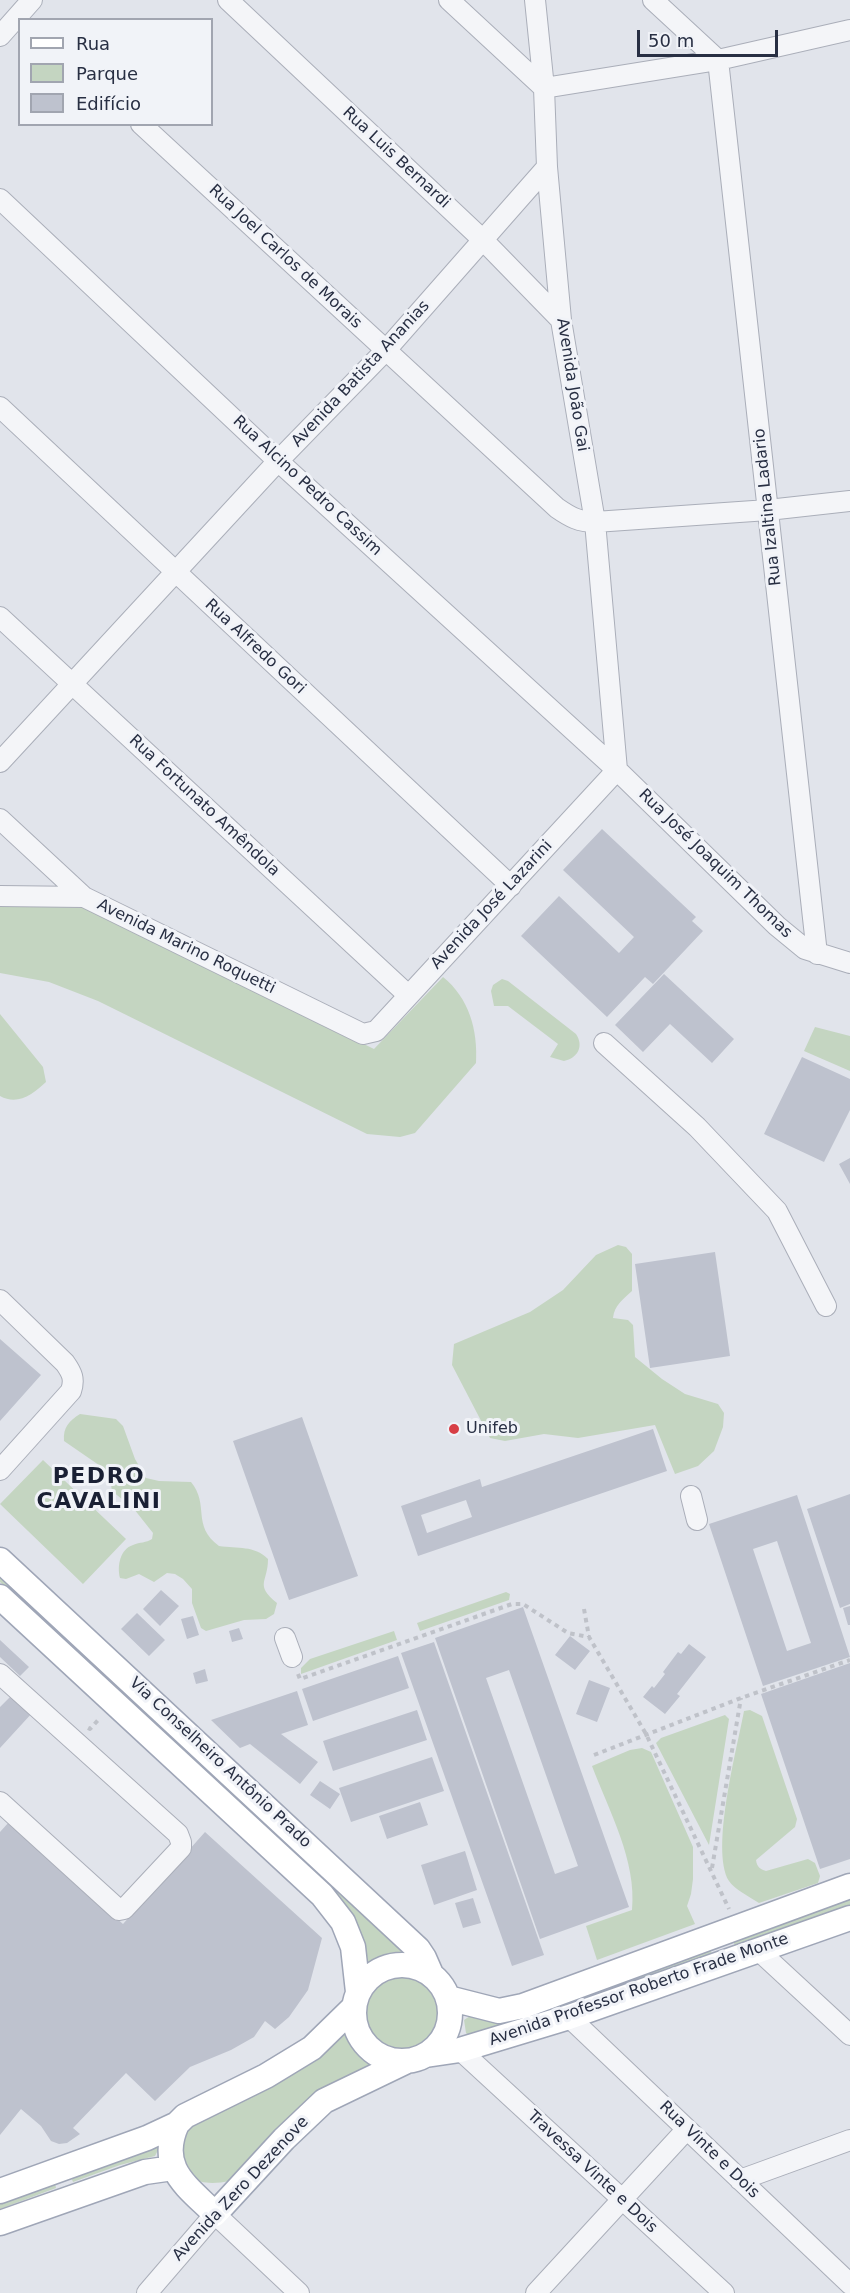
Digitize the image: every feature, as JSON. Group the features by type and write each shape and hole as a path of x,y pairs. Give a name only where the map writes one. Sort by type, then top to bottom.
{"main road":[{"name":"Via Conselheiro Antônio Prado","path":"0,1560 418,1949 431,1974"},
{"name":"Via Conselheiro Antônio Prado","path":"0,1597 322,1895 343,1922 353,1947 356,2000"},
{"name":"Avenida Professor Roberto Frade Monte","path":"448,1998 500,2011 523,2006 850,1886"},
{"name":"Avenida Professor Roberto Frade Monte","path":"416,2058 460,2050 569,2017 850,1918"},
{"path":"0,2190 147,2139 177,2124 185,2116 266,2076 312,2048 356,2000 368,1978 382,1969 398,1965 416,1966 431,1974 441,1984 448,1998 450,2015 447,2031 438,2045 416,2058 390,2060 374,2053 362,2041 354,2025 356,2000"},
{"name":"Avenida Zero Dezenove","path":"215,2214 284,2139 324,2101 416,2058"},
{"path":"177,2124 170,2144 173,2168 215,2214"},
{"path":"0,2223 145,2172 173,2168"},
{"path":"189,2187 208,2192 219,2191 232,2188 247,2179"}],"street":[{"name":"Rua Luis Bernardi","path":"228,0 483,240 561,320"},
{"path":"448,0 544,88 718,60 850,30"},
{"name":"Avenida João Gai","path":"535,0 544,88 547,167 561,320 595,522 617,770"},
{"path":"653,0 718,60"},
{"path":"0,36 21,8"},
{"name":"Rua Izaltina Ladario","path":"718,60 817,954"},
{"name":"Rua Joel Carlos de Morais","path":"143,126 570,518 582,522 595,522 768,510 850,501"},
{"name":"Avenida Batista Ananias","path":"0,762 278,461 386,350 547,167"},
{"name":"Rua Alcino Pedro Cassim","path":"0,199 278,461 617,770"},
{"name":"Rua Alfredo Gori","path":"0,406 511,886"},
{"name":"Rua Fortunato Amêndola","path":"0,617 408,995"},
{"name":"Avenida José Lazarini","path":"363,1034 376,1031 617,770"},
{"name":"Rua José Joaquim Thomas","path":"617,770 777,926 805,949 850,963"},
{"path":"0,819 84,897"},
{"name":"Avenida Marino Roquetti","path":"0,896 84,897 363,1034"},
{"path":"604,1043 697,1127 777,1211 826,1306"},
{"path":"0,1300 64,1363 72,1374 74,1384 71,1391 0,1470"},
{"path":"691,1496 696,1520"},
{"path":"285,1638 292,1658"},
{"path":"0,1674 178,1834 181,1848 124,1909 119,1910 0,1802"},
{"path":"758,1950 850,2035"},
{"name":"Rua Vinte e Dois","path":"569,2017 850,2284"},
{"name":"Travessa Vinte e Dois","path":"460,2050 724,2293"},
{"path":"536,2293 687,2129"},
{"path":"740,2180 850,2140"},
{"path":"215,2214 299,2293"},
{"name":"Avenida Zero Dezenove","path":"147,2293 215,2214"}],"path":[{"path":"292,1658 300,1679 512,1604 523,1604 568,1633 589,1637"},
{"path":"584,1609 589,1637 646,1734 712,1869 732,1916 714,1923 718,1934"},
{"path":"594,1755 741,1698 850,1660"},
{"path":"712,1869 741,1698"}],"green space":[{"path":"0,904 84,907 374,1049 443,977 459,995 470,1016 475,1039 476,1063 415,1133 400,1137 367,1134 98,1001 49,982 0,973"},
{"path":"502,979 508,981 576,1034 579,1047 573,1057 564,1061 550,1057 558,1044 508,1006 494,1006 491,991 493,985"},
{"path":"0,1014 43,1067 46,1082 36,1091 19,1099 13,1100 0,1096"},
{"path":"815,1027 850,1036 850,1071 804,1051"},
{"path":"618,1245 626,1247 632,1254 632,1291 617,1306 613,1318 628,1320 633,1325 635,1357 685,1394 718,1404 724,1413 723,1427 714,1451 698,1466 675,1474 655,1425 578,1438 544,1434 505,1441 490,1438 452,1365 454,1344 530,1312 563,1290 596,1255"},
{"path":"80,1414 116,1419 123,1426 135,1459 146,1478 159,1481 191,1482 197,1490 205,1530 219,1546 257,1551 268,1559 264,1587 277,1603 274,1614 266,1619 244,1620 206,1631 201,1628 192,1603 192,1589 175,1574 167,1573 154,1582 139,1574 126,1579 120,1578 119,1563 122,1554 133,1545 152,1539 153,1533 134,1509 112,1491 109,1472 64,1441 67,1425"},
{"path":"43,1460 126,1539 83,1584 0,1504"},
{"path":"0,1571 149,1711 144,1717 0,1582"},
{"path":"506,1592 510,1594 509,1600 420,1631 417,1623"},
{"path":"394,1631 397,1640 301,1674 301,1668 310,1659"},
{"path":"750,1710 762,1716 797,1819 795,1827 756,1860 757,1864 766,1871 808,1859 815,1863 820,1876 818,1883 759,1903 738,1890 729,1881 724,1866 722,1847 727,1799 736,1749 744,1711"},
{"path":"725,1715 729,1719 709,1845 656,1743 661,1738"},
{"path":"159,1721 409,1952 384,1955 362,1968 353,1923 341,1898 154,1727"},
{"path":"642,1748 651,1752 693,1847 693,1879 687,1906 695,1924 597,1960 586,1926 632,1910 632,1892 630,1873 620,1836 592,1766 630,1750"},
{"path":"850,1897 850,1905 735,1946 732,1938"},
{"path":"709,1947 712,1954 477,2037 466,2033 464,2020 473,2014"},
{"path":"404,1974 419,1977 432,1985 440,1998 443,2013 440,2028 432,2041 419,2049 404,2052 389,2049 376,2041 368,2028 365,2013 368,1998 376,1985 389,1977"},
{"path":"348,2031 360,2052 368,2060 380,2066 230,2181 204,2182 191,2176 187,2171 182,2153 181,2141 184,2129"},
{"path":"158,2142 155,2156 120,2165 73,2182 71,2177"},
{"path":"55,2183 56,2188 0,2209 0,2203"}],"building":[{"path":"602,829 696,917 692,921 703,931 653,984 645,977 607,1017 521,936 559,896 619,953 634,937 563,870"},
{"path":"664,974 734,1039 712,1063 670,1024 643,1052 615,1025"},
{"path":"802,1057 850,1079 850,1110 824,1162 764,1134"},
{"path":"850,1158 850,1184 839,1164"},
{"path":"715,1252 730,1356 650,1368 635,1264"},
{"path":"0,1339 41,1375 0,1421"},
{"path":"302,1417 358,1576 289,1600 233,1441"},
{"path":"653,1429 667,1471 418,1556 401,1506 480,1479 482,1487","holes":["466,1500 472,1517 427,1533 421,1515"]},
{"path":"850,1494 850,1604 840,1608 807,1509"},
{"path":"797,1495 850,1657 763,1686 709,1524","holes":["777,1541 811,1643 787,1651 753,1549"]},
{"path":"161,1590 179,1606 160,1626 143,1609"},
{"path":"850,1606 850,1625 848,1625 843,1608"},
{"path":"523,1607 629,1907 540,1939 435,1638","holes":["509,1670 578,1866 555,1874 486,1678"]},
{"path":"137,1613 165,1640 149,1656 121,1629"},
{"path":"193,1616 199,1635 187,1639 181,1619"},
{"path":"239,1628 243,1639 232,1642 229,1631"},
{"path":"570,1636 590,1651 575,1670 555,1655"},
{"path":"0,1640 29,1667 20,1676 0,1657"},
{"path":"434,1642 544,1955 512,1966 401,1653"},
{"path":"689,1644 706,1657 677,1694 680,1696 665,1714 643,1697 665,1674 663,1672 678,1652 681,1654"},
{"path":"398,1656 409,1688 313,1721 302,1689"},
{"path":"850,1663 850,1859 820,1869 761,1694"},
{"path":"205,1669 208,1681 196,1684 193,1673"},
{"path":"589,1680 610,1688 597,1722 576,1714"},
{"path":"297,1691 308,1725 281,1734 318,1762 300,1784 250,1744 240,1748 211,1720"},
{"path":"13,1694 33,1712 0,1748 0,1707"},
{"path":"417,1710 427,1740 333,1771 323,1741"},
{"path":"432,1757 444,1791 351,1822 339,1788"},
{"path":"320,1781 340,1794 330,1809 310,1795"},
{"path":"420,1802 428,1825 387,1839 379,1816"},
{"path":"9,1822 123,1924 205,1832 322,1938 308,1990 289,2017 275,2029 265,2021 254,2037 231,2050 190,2067 155,2101 126,2073 73,2128 80,2134 67,2143 59,2144 51,2141 41,2126 21,2109 0,2135 0,1832"},
{"path":"465,1851 477,1890 434,1905 421,1865"},
{"path":"473,1898 481,1923 463,1928 455,1903"}],"place":[{"name":"Unifeb","path":"454,1429"}],"district":[{"name":"PEDRO CAVALINI","path":"99,1490"}]}
